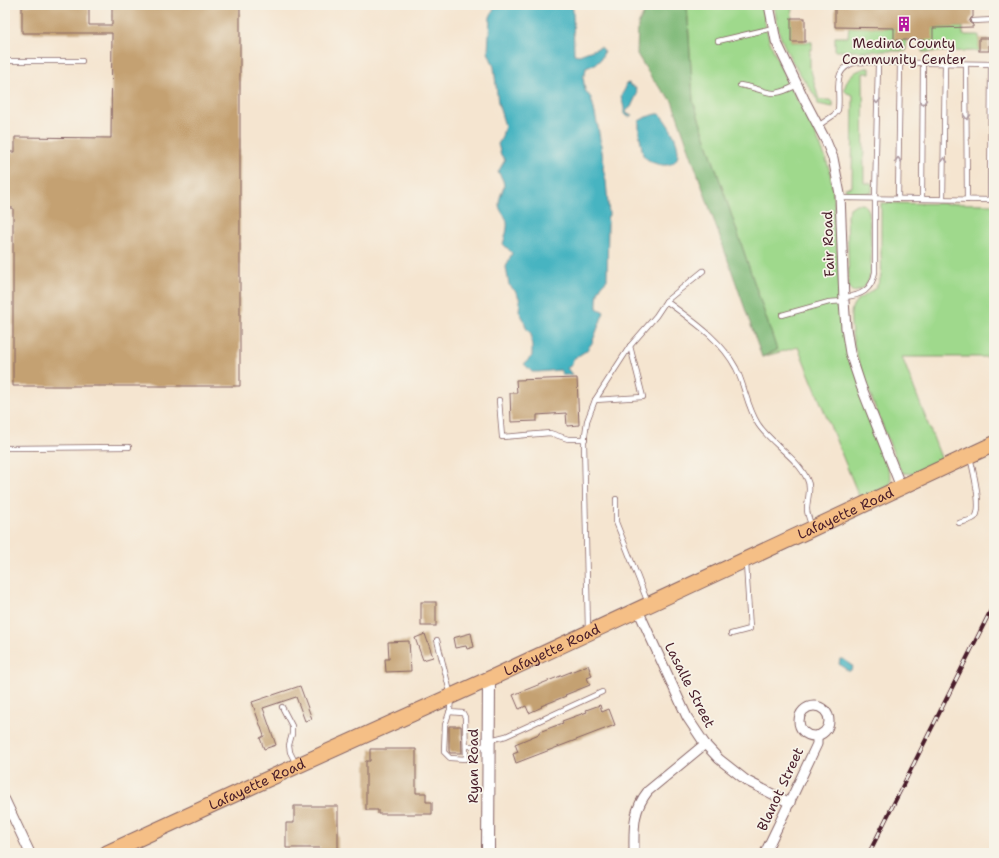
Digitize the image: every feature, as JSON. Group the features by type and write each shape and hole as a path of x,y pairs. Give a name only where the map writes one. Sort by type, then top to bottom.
{"main road":[{"name":"Lafayette Road","path":"107,853 296,765 489,679 994,444"}],"street":[{"name":"Fair Road","path":"769,5 776,41 833,158 840,198 844,299 846,328 850,353 861,386 901,487"},
{"name":"Lasalle Street","path":"643,607 687,717 705,744 719,759 742,778 762,790 790,803"},
{"name":"Ryan Road","path":"488,853 489,679"},
{"name":"Blanot Street","path":"765,853 817,744 817,736"},
{"path":"634,853 635,818 637,807 642,798 648,791 705,744"},
{"path":"6,803 30,853"}],"lane":[{"path":"973,6 994,5"},
{"path":"973,21 994,20"},
{"path":"718,41 773,28"},
{"path":"5,61 82,61"},
{"path":"818,126 834,116 838,110 838,83 843,68 848,64 857,62 993,64 992,200 840,198"},
{"path":"782,315 857,295 870,287 873,282 876,267 875,198 878,62"},
{"path":"898,199 900,63"},
{"path":"922,199 923,63"},
{"path":"943,199 945,64"},
{"path":"966,64 967,200"},
{"path":"740,85 771,94 784,92 797,85"},
{"path":"588,633 585,439 587,421 595,400 630,346 656,316 666,301 703,271"},
{"path":"666,301 724,348 736,368 751,412 759,426 795,462 808,479 809,491 807,511 813,528"},
{"path":"595,400 643,397 630,346"},
{"path":"499,400 502,437 550,434 568,439 585,439"},
{"path":"5,448 128,447"},
{"path":"959,523 973,520 978,510 978,501 970,455"},
{"path":"616,499 616,522 643,607"},
{"path":"731,634 750,629 745,560"},
{"path":"437,640 452,696 445,725 444,752 450,758 466,759 465,717 463,713 449,712"},
{"path":"466,746 488,743 506,736 602,692"},
{"path":"282,707 292,726 292,734 289,745 290,752 296,765"}],"green space":[{"path":"648,5 687,5 693,101 777,350 762,357 672,101 653,80 637,54 638,25"},
{"path":"687,5 763,6 765,9 765,24 769,39 779,64 808,117 826,159 830,172 834,199 840,291 865,408 891,477 890,485 860,499 798,347 762,357 777,350 693,101"},
{"path":"774,5 792,5 791,42 812,42 812,50 810,50 810,67 819,100 831,100 833,102 833,107 818,104 817,99 799,73 780,36"},
{"path":"849,27 894,28 906,40 906,51 835,51 835,37 848,37"},
{"path":"963,27 963,35 979,35 979,51 922,52 922,40 933,28"},
{"path":"865,68 870,68 870,73 863,73 864,183 872,183 872,193 846,194 845,188 852,187 853,95 844,90 847,81 851,76"},
{"path":"881,203 994,204 994,357 902,357 942,460 914,474 903,473 899,467 865,382 852,336 852,308 858,299 876,287 881,275"},
{"path":"856,204 864,205 869,211 871,267 868,282 862,289 853,292 849,288 847,215 850,208"}],"water":[{"path":"496,5 572,5 574,54 579,55 601,47 604,50 602,57 598,62 586,68 583,77 585,90 591,98 598,127 606,181 609,215 607,218 607,280 599,289 597,304 597,308 604,312 592,343 586,351 573,359 572,365 567,368 572,375 562,375 560,370 532,372 524,364 532,356 531,334 526,328 519,311 520,300 516,292 509,285 506,267 512,253 503,244 507,230 507,222 499,204 504,185 498,172 505,160 501,155 498,144 502,138 505,126 498,103 494,67 488,52 490,17"},
{"path":"629,83 636,88 637,94 631,107 626,111 627,114 632,115 629,117 624,114 621,96 626,87 625,84"},
{"path":"660,114 666,122 677,143 678,154 676,160 668,165 651,162 643,155 639,132 639,121"},
{"path":"840,659 843,659 852,665 853,668 848,671 839,664"}],"building":[{"path":"22,5 89,5 89,25 112,25 112,5 240,5 240,386 13,386 13,208 5,208 5,152 15,152 15,137 111,138 112,33 22,33"},
{"name":"Medina County Community Center","path":"835,5 969,5 973,10 973,17 969,22 973,25 973,27 933,28 933,40 894,40 894,28 835,27"},
{"path":"791,18 805,18 805,42 791,42"},
{"path":"979,38 989,38 989,51 979,51"},
{"path":"577,378 579,425 567,426 566,413 537,415 537,421 511,422 510,393 517,393 516,380"},
{"path":"421,602 436,602 436,626 421,626"},
{"path":"471,633 474,647 467,649 466,646 455,648 453,638"},
{"path":"425,634 433,657 423,660 415,638"},
{"path":"409,641 411,671 386,672 385,659 389,659 388,642"},
{"path":"588,665 592,676 587,678 590,685 541,706 542,707 529,713 526,706 519,709 513,695"},
{"path":"300,686 312,719 305,721 296,697 263,708 276,745 264,749 260,738 264,736 252,702"},
{"path":"600,705 602,712 609,709 615,725 516,763 513,754 518,752 515,744 539,734 539,732 563,723 562,721 587,712 586,710"},
{"path":"449,726 461,726 462,753 450,753 449,751"},
{"path":"370,749 416,749 416,793 426,793 426,802 432,802 432,814 378,814 378,810 366,810 366,761 370,761"},
{"path":"294,806 338,806 338,853 320,853 320,848 286,848 286,823 294,823"}],"railway":[{"path":"869,853 994,604"}],"place":[{"name":"Medina County Community Center","path":"904,24"}]}
